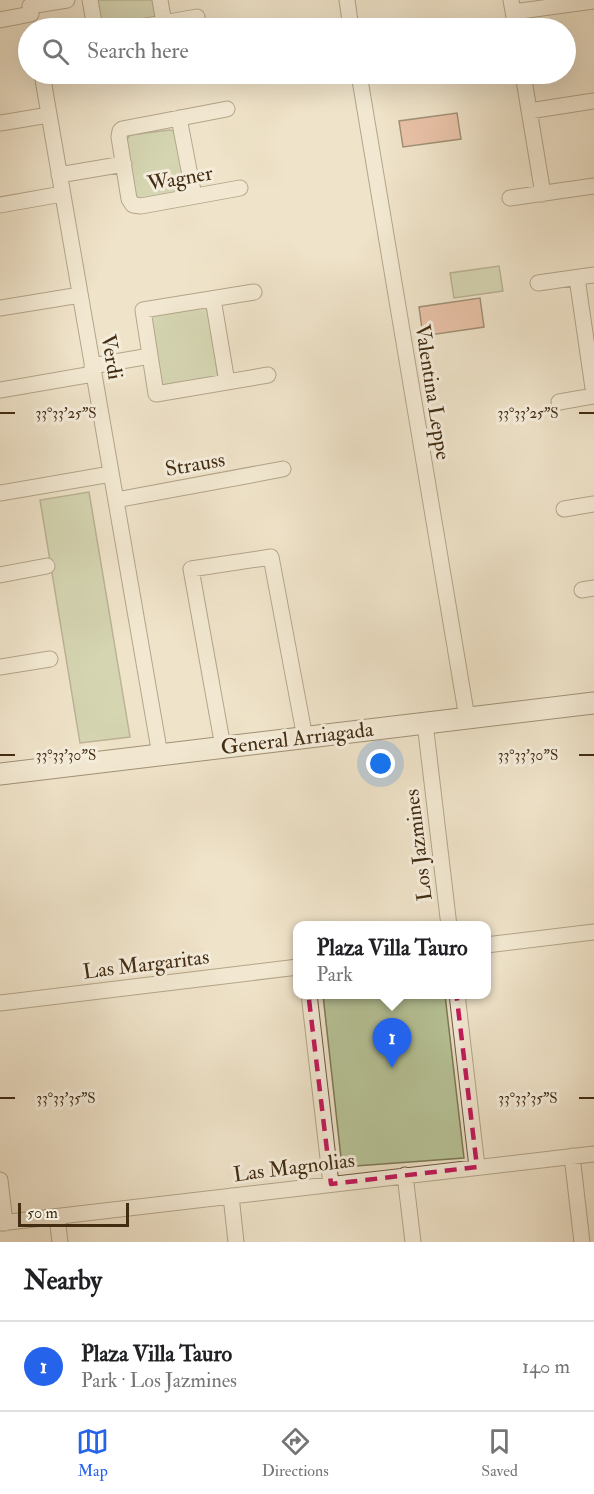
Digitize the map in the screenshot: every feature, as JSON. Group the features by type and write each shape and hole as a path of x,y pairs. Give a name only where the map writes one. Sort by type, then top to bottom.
{"street":[{"path":"0,20 67,0"},
{"path":"90,0 93,18"},
{"path":"160,0 163,18"},
{"path":"347,0 350,18"},
{"path":"512,6 594,1"},
{"path":"192,18 197,17"},
{"name":"Verdi","path":"44,84 160,754"},
{"name":"Valentina Leppe","path":"361,84 466,718"},
{"path":"525,84 543,194"},
{"path":"529,111 594,100"},
{"name":"Wagner","path":"227,109 122,129 119,137 129,199 133,205 141,206 240,188"},
{"path":"0,123 49,115"},
{"path":"179,118 194,196"},
{"name":"Wagner","path":"59,175 124,164"},
{"path":"510,198 594,186"},
{"path":"0,205 62,194"},
{"path":"538,283 594,275"},
{"path":"559,402 594,395 577,278"},
{"path":"254,292 142,310 156,393 268,375"},
{"path":"0,308 80,295"},
{"path":"213,299 227,382"},
{"path":"0,390 150,356"},
{"name":"Strauss","path":"116,500 283,470"},
{"path":"0,493 111,474"},
{"path":"564,509 594,504"},
{"path":"223,747 191,569 271,557 305,738"},
{"path":"0,575 47,566"},
{"path":"0,667 50,659"},
{"name":"General Arriagada","path":"0,774 594,703"},
{"name":"Los Jazmines","path":"425,723 448,921"},
{"path":"491,944 594,932"},
{"name":"Las Margaritas","path":"0,1003 293,967"},
{"path":"310,999 331,1184"},
{"path":"458,999 477,1167"},
{"name":"Las Magnolias","path":"3,1223 594,1154"},
{"path":"572,1156 582,1242"},
{"path":"405,1175 413,1242"},
{"path":"0,1180 3,1223"},
{"path":"231,1196 236,1242"},
{"path":"57,1217 60,1242"}],"highlighted area":[{"path":"451,949 477,1167 331,1184 305,966"}],"green space":[{"path":"96,0 155,0 158,18 99,18"},
{"path":"174,131 185,191 140,201 134,197 125,142 130,135"},
{"path":"499,266 503,291 454,298 450,273"},
{"path":"208,306 218,378 161,386 151,315"},
{"path":"89,492 130,737 80,743 40,500"},
{"path":"323,999 445,999 464,1158 342,1167"}],"building":[{"path":"457,113 461,139 403,147 399,121"},
{"path":"480,298 484,327 423,336 419,307"}],"place":[{"name":"Plaza Villa Tauro","path":"392,1068"}]}
